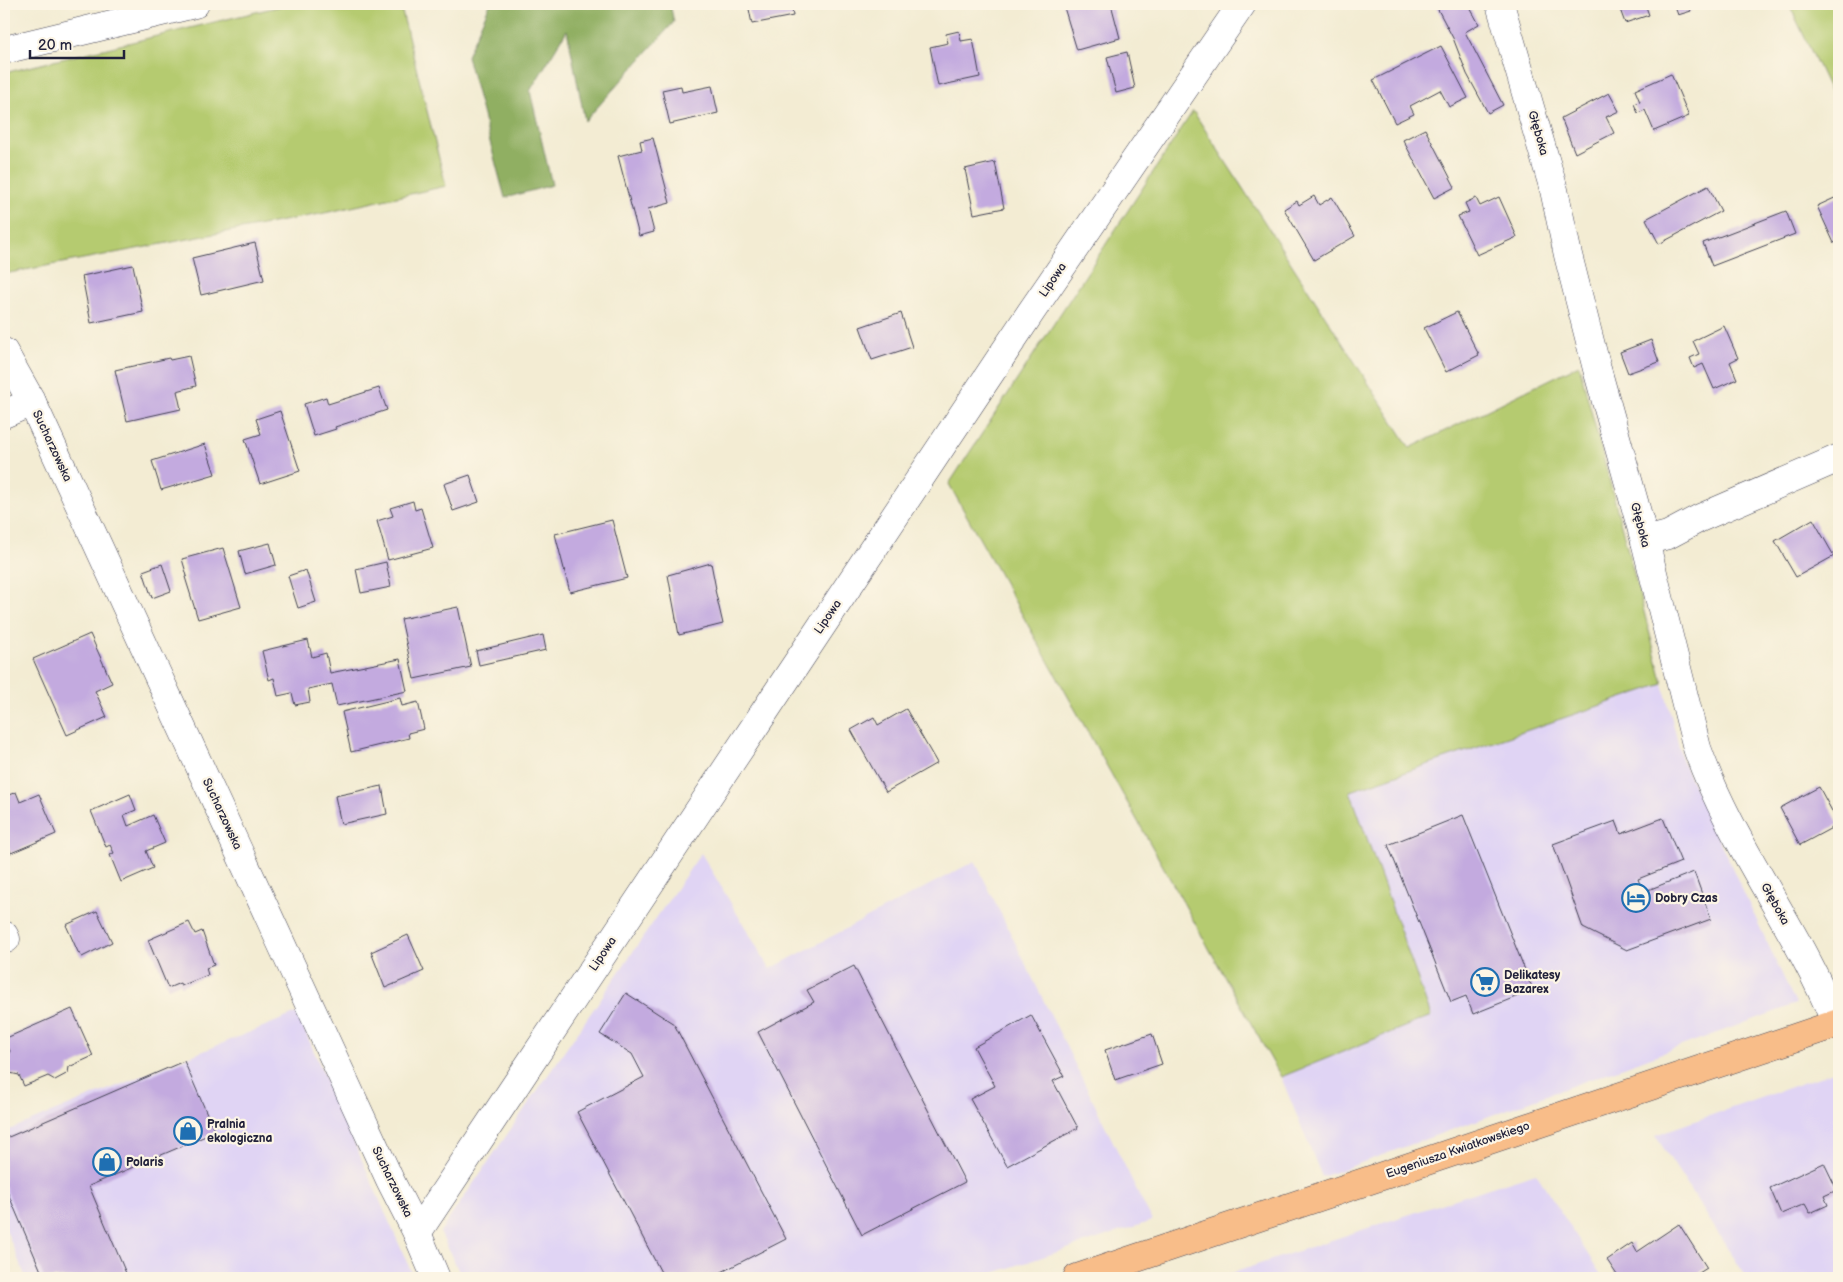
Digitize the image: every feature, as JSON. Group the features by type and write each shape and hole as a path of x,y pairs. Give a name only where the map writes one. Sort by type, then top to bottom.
{"main road":[{"name":"Eugeniusza Kwiatkowskiego","path":"1081,1278 1838,1023"}],"street":[{"path":"4,50 195,4"},
{"name":"Lipowa","path":"417,1233 1031,312 1242,4"},
{"name":"Głęboka","path":"1500,4 1542,147 1597,369 1645,541 1688,718 1704,770 1721,805 1802,951 1838,1023"},
{"name":"Sucharzowska","path":"4,352 32,402 385,1171 417,1233 436,1278"},
{"path":"4,414 32,402"},
{"path":"1645,541 1668,535 1700,518 1839,458"}],"shaded area":[{"path":"1663,684 1683,763 1796,1004 1322,1177 1281,1077 1431,1016 1350,791"},
{"path":"701,853 770,969 975,861 1152,1221 978,1278 462,1278 440,1232"},
{"path":"297,1013 414,1278 26,1278 4,1225 4,1132"},
{"path":"1839,1070 1839,1278 1747,1278 1655,1135"},
{"path":"1536,1173 1603,1278 1217,1278 1498,1185"}],"green space":[{"path":"282,4 400,4 446,186 320,214 4,274 4,73 281,6"},
{"path":"490,4 670,4 674,22 585,121 567,30 530,91 552,185 505,198 467,56"},
{"path":"1789,4 1839,4 1839,110"},
{"path":"1193,111 1410,448 1579,365 1663,684 1350,791 1431,1016 1281,1077 949,484"}],"building":[{"path":"748,4 791,4 793,16 752,24"},
{"path":"1063,4 1111,4 1120,38 1077,50"},
{"path":"1435,4 1468,4 1479,24 1465,32 1503,105 1488,113 1467,74 1453,38"},
{"path":"1618,4 1645,4 1649,15 1625,23"},
{"path":"1674,4 1688,4 1691,11 1678,15"},
{"path":"959,31 961,41 973,39 980,77 938,86 930,47 948,43 946,34"},
{"path":"1441,46 1468,98 1449,107 1440,90 1410,106 1414,114 1395,123 1373,80"},
{"path":"1127,52 1135,88 1116,93 1107,57"},
{"path":"1671,74 1689,116 1654,131 1645,110 1638,113 1634,104 1640,102 1635,90"},
{"path":"681,86 682,92 712,86 718,113 670,124 662,90"},
{"path":"1609,93 1619,111 1606,117 1614,133 1575,153 1561,118"},
{"path":"1425,129 1455,187 1434,198 1403,140"},
{"path":"653,138 670,203 648,209 654,232 639,236 618,156 642,150 640,141"},
{"path":"995,162 1004,208 974,214 965,169"},
{"path":"1708,186 1721,211 1659,244 1646,219"},
{"path":"1314,196 1319,205 1332,197 1355,236 1314,260 1284,209 1297,201 1299,205"},
{"path":"1839,196 1839,241 1834,243 1817,206"},
{"path":"1499,197 1517,237 1477,255 1458,216 1469,212 1465,203 1476,198 1480,206"},
{"path":"1786,211 1795,234 1712,266 1703,243"},
{"path":"255,243 264,280 201,295 192,258"},
{"path":"133,265 143,312 91,323 82,276"},
{"path":"1457,312 1479,355 1446,372 1424,328"},
{"path":"901,313 912,347 872,360 860,327"},
{"path":"1724,326 1738,358 1730,362 1737,379 1714,389 1703,364 1694,368 1690,358 1699,354 1693,341"},
{"path":"1651,340 1659,362 1628,373 1620,352"},
{"path":"189,356 196,386 177,391 181,409 127,421 115,370 169,358 170,360"},
{"path":"379,388 387,410 314,436 304,404 326,397 328,404"},
{"path":"280,411 300,471 260,484 245,439 261,434 256,419"},
{"path":"205,444 215,474 161,490 152,461"},
{"path":"470,475 479,502 453,511 444,484"},
{"path":"413,501 415,510 421,508 433,548 388,560 377,521 393,516 390,508"},
{"path":"1813,519 1834,556 1796,577 1775,541"},
{"path":"612,520 627,578 570,592 555,534"},
{"path":"270,543 276,565 245,574 239,551"},
{"path":"223,548 241,607 198,619 185,577 187,576 182,559"},
{"path":"386,562 391,587 361,593 356,569"},
{"path":"711,563 723,624 679,635 668,575"},
{"path":"162,564 171,591 152,598 143,571"},
{"path":"306,570 316,602 298,608 288,576"},
{"path":"458,607 471,667 414,679 401,619"},
{"path":"90,634 112,683 95,691 107,717 67,735 33,659"},
{"path":"543,635 546,650 479,665 476,651"},
{"path":"308,640 312,657 326,653 330,673 400,659 407,691 337,706 332,684 308,689 310,702 295,705 292,693 278,696 274,678 269,680 262,651"},
{"path":"400,698 402,706 418,702 424,729 408,733 409,738 351,752 342,712"},
{"path":"906,709 937,763 886,792 851,730 874,717 878,725"},
{"path":"382,786 387,814 341,824 335,796"},
{"path":"1819,787 1839,824 1800,845 1780,808"},
{"path":"16,792 20,802 39,794 56,834 11,853 4,835 4,797"},
{"path":"130,794 136,810 124,815 128,826 153,815 165,843 146,851 153,868 121,882 110,855 114,853 110,845 106,847 91,811"},
{"path":"1463,815 1533,990 1473,1014 1466,996 1451,1002 1388,845"},
{"path":"1663,818 1681,862 1638,879 1643,892 1694,872 1711,919 1627,950 1583,928 1553,844 1616,821 1621,834"},
{"path":"97,911 112,942 82,957 66,925"},
{"path":"189,922 195,934 202,931 214,965 206,968 208,975 181,986 180,983 168,988 148,940"},
{"path":"408,935 424,971 385,988 371,952"},
{"path":"854,966 965,1182 862,1235 758,1032 814,1002 807,990"},
{"path":"626,993 674,1024 786,1239 710,1278 664,1278 577,1112 644,1077 632,1054 600,1034"},
{"path":"72,1009 93,1056 69,1067 68,1073 55,1080 48,1076 24,1086 19,1075 10,1073 5,1060 10,1051 4,1039"},
{"path":"1031,1015 1064,1076 1053,1081 1078,1128 1007,1166 970,1099 995,1086 974,1047"},
{"path":"1152,1034 1162,1064 1115,1080 1105,1050"},
{"path":"184,1061 215,1132 89,1186 128,1278 44,1278 4,1184 4,1139"},
{"path":"1824,1163 1837,1190 1824,1196 1828,1205 1810,1213 1805,1204 1781,1214 1770,1188"},
{"path":"1679,1224 1707,1268 1691,1278 1619,1278 1607,1260 1632,1243 1637,1252"}],"place":[{"name":"Dobry Czas","path":"1636,898"},
{"name":"Delikatesy Bazarex","path":"1485,982"},
{"name":"Pralnia ekologiczna","path":"188,1131"},
{"name":"Polaris","path":"107,1162"}]}
